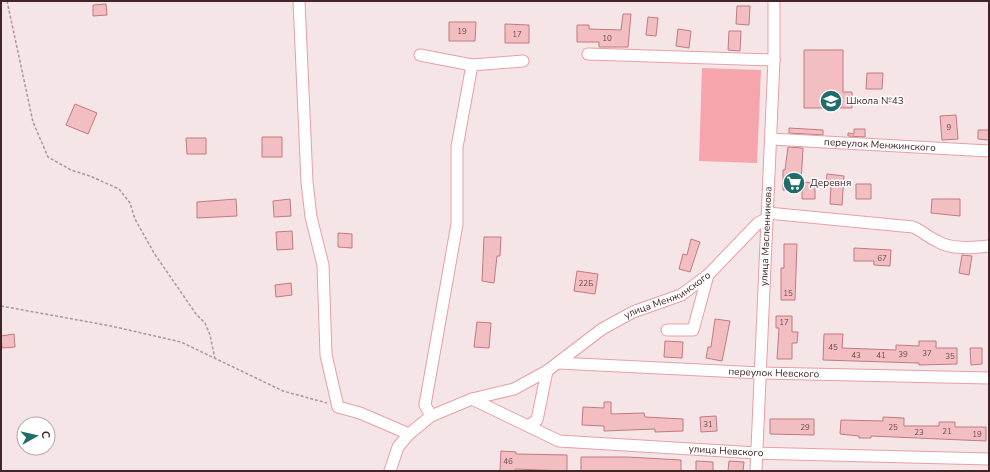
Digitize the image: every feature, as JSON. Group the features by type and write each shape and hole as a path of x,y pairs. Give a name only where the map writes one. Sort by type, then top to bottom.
{"street":[{"path":"299,1 307,182 311,217 323,265 326,355 338,407 360,412 409,434"},
{"name":"улица Масленникова","path":"756,471 771,139 774,60 774,1"},
{"path":"588,54 774,60"},
{"path":"420,55 472,65 523,61"},
{"path":"431,416 425,405 457,224 457,147 472,65"},
{"name":"переулок Менжинского","path":"771,139 989,151"},
{"path":"768,215 913,227 923,231 937,242 951,246 975,248 989,246"},
{"name":"улица Менжинского","path":"390,471 398,447 409,434 431,416 472,399 514,389 547,371 602,329 633,312 681,295 708,275 758,223 768,215"},
{"path":"667,330 693,330 708,275"},
{"name":"переулок Невского","path":"558,363 761,373 989,378"},
{"path":"528,426 537,420 547,371"},
{"name":"улица Невского","path":"472,399 559,441 757,453 989,459"}],"path":[{"path":"7,1 33,122 48,157 71,170 90,176 119,189 130,203 136,219 154,253 196,314 205,323 210,335 215,359"},
{"path":"1,306 111,326 181,342 283,391 338,407"}],"shaded area":[{"path":"702,68 761,70 757,163 699,161"}],"building":[{"path":"106,4 107,15 93,16 93,5"},
{"path":"737,6 750,6 749,25 736,24"},
{"path":"623,14 631,14 628,47 599,47 599,42 577,42 577,25 589,25 589,29 621,30"},
{"path":"648,17 658,18 656,36 646,35"},
{"path":"449,22 476,22 475,41 449,41"},
{"path":"505,24 529,25 529,43 505,43"},
{"path":"678,29 691,31 689,48 676,46"},
{"path":"729,31 741,31 740,51 728,50"},
{"path":"804,50 843,50 843,92 852,92 852,108 804,108"},
{"path":"867,73 883,73 882,89 866,89"},
{"path":"75,104 97,113 88,134 66,125"},
{"path":"956,115 958,139 942,140 940,116"},
{"path":"789,128 823,130 823,135 789,133"},
{"path":"854,129 865,129 865,137 848,136 848,133 854,134"},
{"path":"978,130 989,130 989,140 978,139"},
{"path":"262,137 282,137 282,157 262,157"},
{"path":"186,138 206,138 206,154 187,154"},
{"path":"788,147 803,148 801,182 815,183 815,199 802,199 802,190 783,190 783,170 785,170"},
{"path":"827,174 844,176 842,205 830,204 831,186 826,185"},
{"path":"856,184 871,184 871,199 856,199"},
{"path":"236,199 237,216 197,218 197,202"},
{"path":"290,199 291,216 274,217 273,201"},
{"path":"932,199 960,199 960,216 931,213"},
{"path":"292,231 293,249 277,250 276,232"},
{"path":"338,233 352,234 352,248 338,247"},
{"path":"484,237 501,237 500,256 497,256 494,283 482,281"},
{"path":"691,239 700,242 690,272 679,269 683,254 687,255"},
{"path":"784,244 797,244 795,300 781,300 781,268 784,268"},
{"path":"854,248 891,250 890,266 874,265 874,261 854,261"},
{"path":"962,255 972,256 969,275 959,273"},
{"path":"577,271 598,274 595,294 574,291"},
{"path":"291,283 292,295 276,297 275,285"},
{"path":"776,316 792,316 792,332 798,332 797,343 792,343 792,359 777,359 779,328 776,328"},
{"path":"715,319 730,321 722,361 706,358 708,347 711,347"},
{"path":"477,322 491,323 489,348 474,347"},
{"path":"14,334 15,347 2,348 1,336"},
{"path":"824,334 843,334 842,348 896,350 896,345 919,346 919,341 936,341 936,348 957,348 957,364 919,365 919,363 823,360"},
{"path":"665,341 683,342 682,358 664,357"},
{"path":"970,348 982,348 982,364 971,365"},
{"path":"604,402 611,402 611,414 644,413 645,417 683,419 683,431 655,432 655,429 604,431 604,426 582,425 583,407 604,408"},
{"path":"716,416 717,431 701,432 700,417"},
{"path":"883,417 904,418 904,426 939,426 939,422 955,422 955,427 986,427 986,441 871,436 871,438 859,438 859,436 840,434 841,420 883,421"},
{"path":"770,419 814,419 814,435 770,434"},
{"path":"501,451 516,452 516,454 567,455 567,471 515,469 515,471 500,471"},
{"path":"581,457 627,457 681,460 681,471 581,471"},
{"path":"696,461 713,462 713,471 696,471"},
{"path":"729,461 744,462 743,471 728,471"}],"place":[{"name":"Школа №43","path":"831,101"},
{"name":"Деревня","path":"794,183"}]}
